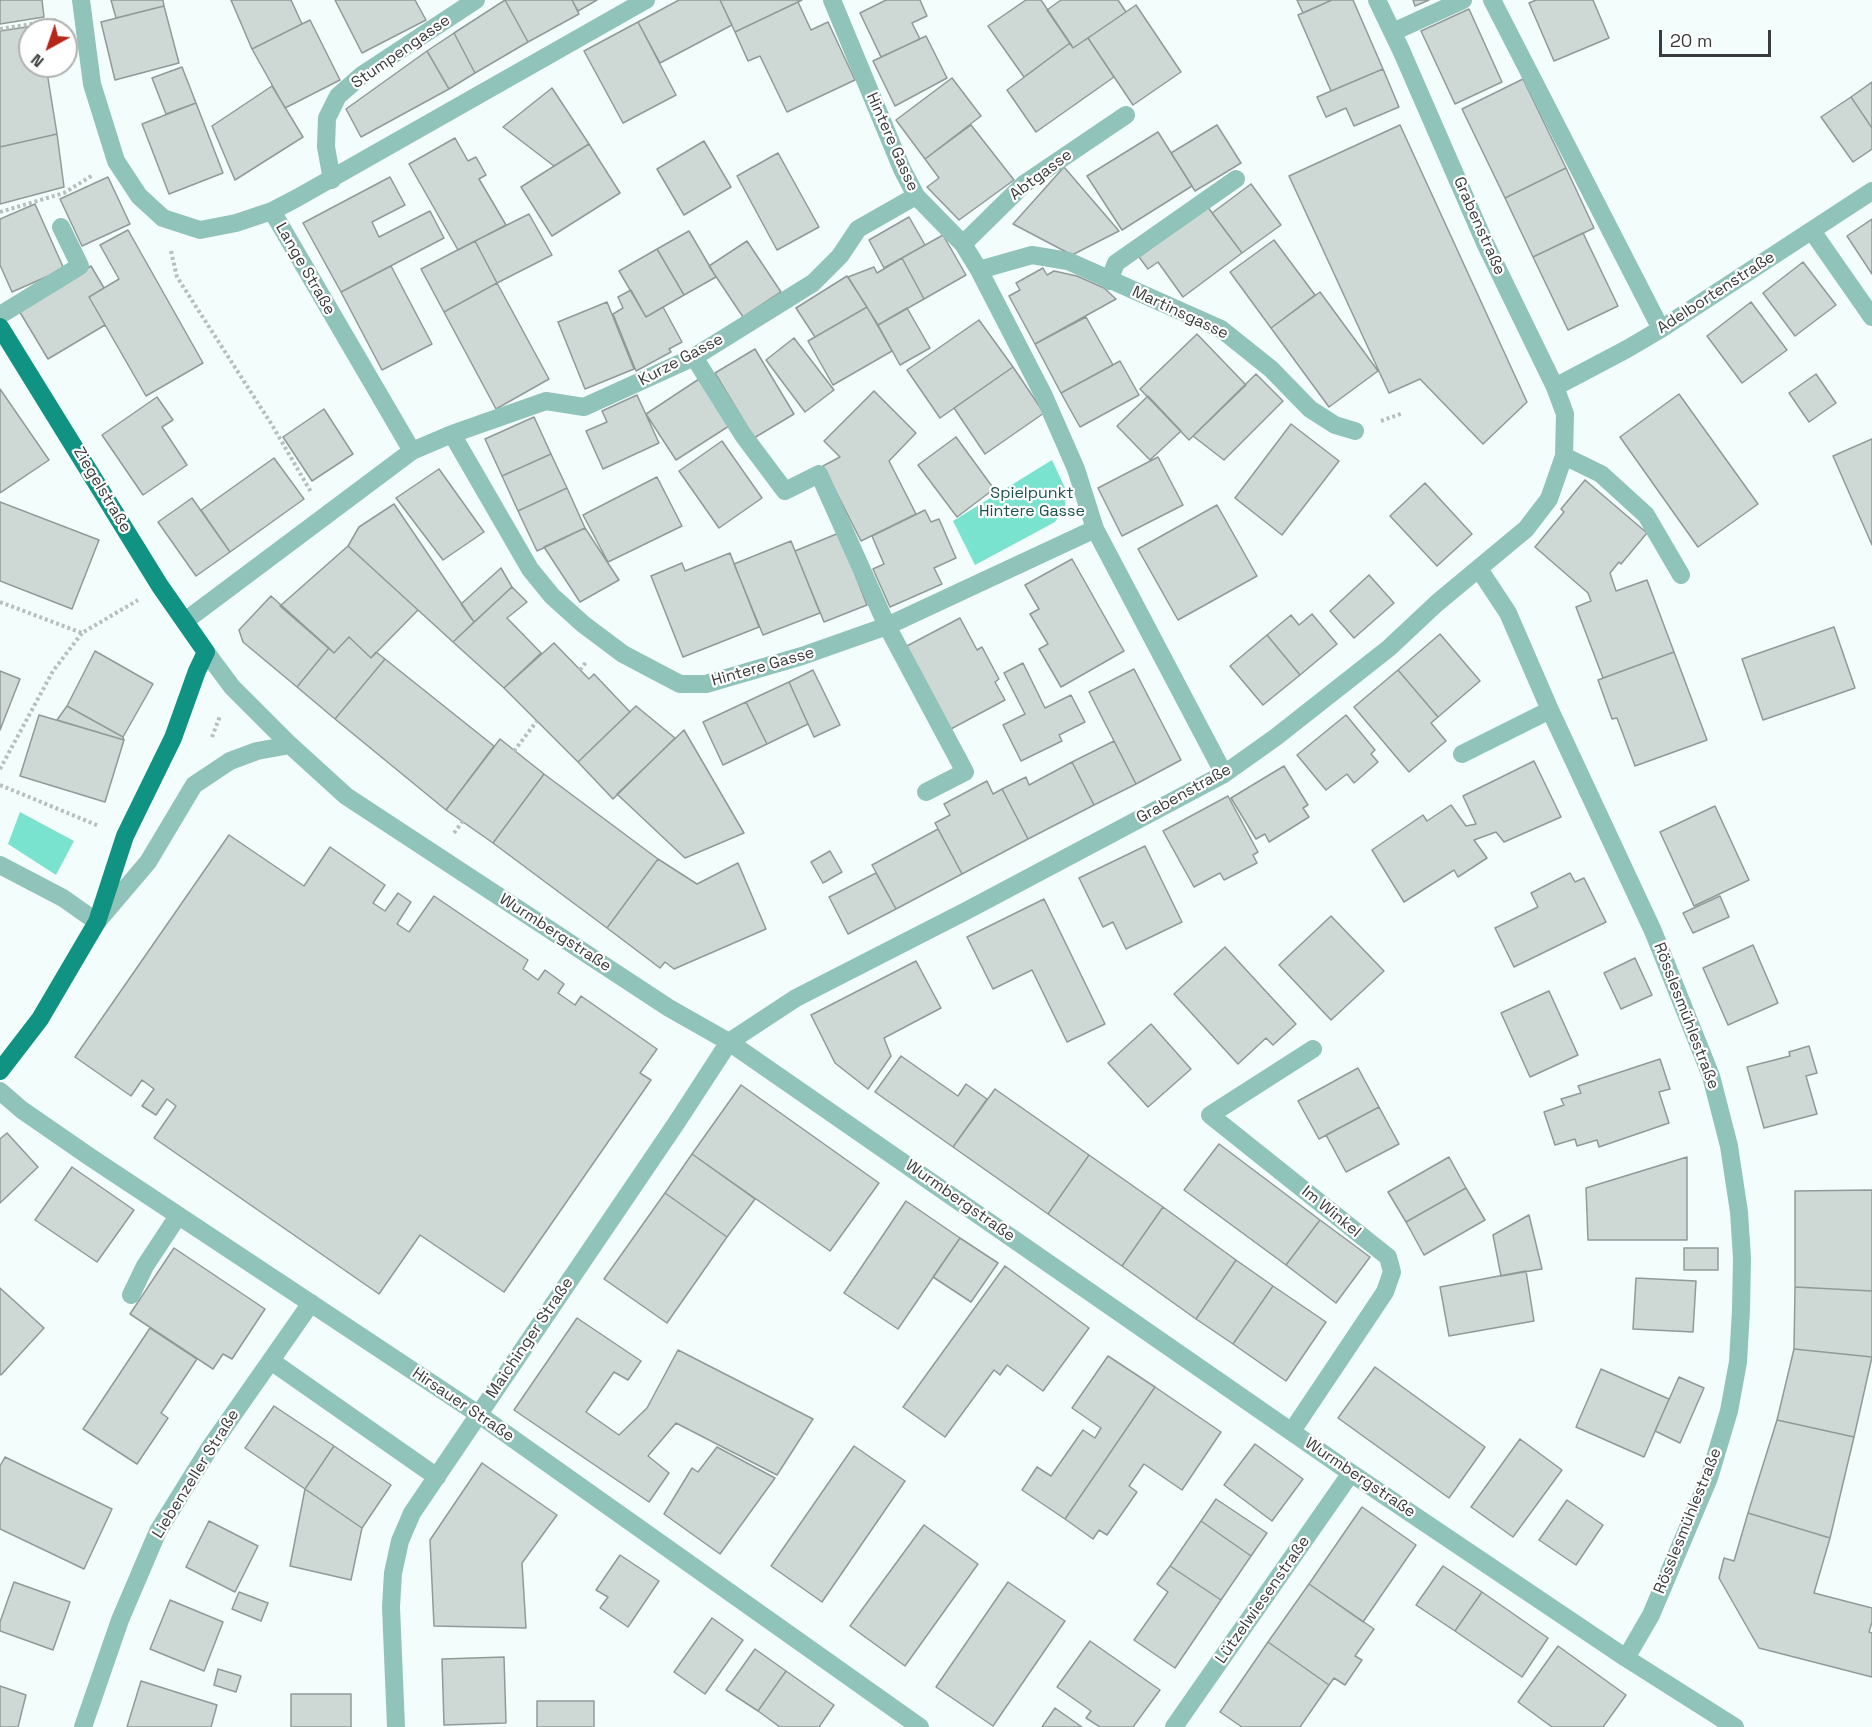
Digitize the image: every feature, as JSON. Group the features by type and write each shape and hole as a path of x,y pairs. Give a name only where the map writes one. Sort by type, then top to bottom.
{"main road":[{"name":"Ziegelstraße","path":"0,327 160,586 206,652"},
{"path":"0,1069 40,1019 97,922 125,836 173,738 206,652"}],"street":[{"path":"81,0 92,84 116,161 139,196 164,218 200,230 236,223 272,211"},
{"name":"Stumpengasse","path":"332,180 326,147 327,118 338,96 362,75 476,0"},
{"name":"Lange Straße","path":"412,451 272,211 332,180 646,0"},
{"name":"Hintere Gasse","path":"832,0 902,169 916,196 963,244 979,270 1044,396 1076,468 1095,529 1224,774"},
{"name":"Grabenstraße","path":"729,1042 796,998 966,912 1224,774 1276,737 1363,669 1526,529 1549,499 1564,456 1565,414 1555,387 1485,243 1377,0"},
{"path":"1393,32 1463,0"},
{"path":"1492,0 1661,328"},
{"name":"Abtgasse","path":"963,244 1024,184 1126,116"},
{"path":"1109,281 1116,263 1236,179"},
{"name":"Adelbortenstraße","path":"1555,387 1627,349 1661,328 1872,191"},
{"name":"Kurze Gasse","path":"412,451 452,434 546,401 584,407 694,357 813,283 840,256 858,229 916,196"},
{"path":"0,315 80,266 61,227"},
{"path":"1812,231 1872,317"},
{"name":"Martinsgasse","path":"979,270 1032,255 1068,261 1221,329 1271,369 1310,409 1335,425 1355,431"},
{"path":"694,357 743,435 785,491 819,474 887,626 965,772 927,792"},
{"name":"Hintere Gasse","path":"452,434 530,569 552,596 583,624 623,654 680,684 706,684 802,656 887,626 1095,529"},
{"path":"185,621 412,451"},
{"path":"1564,456 1601,474 1646,515 1681,575"},
{"name":"Rösslesmühlestraße","path":"1479,569 1508,613 1550,710 1653,931 1711,1076 1729,1146 1739,1212 1742,1258 1741,1310 1738,1362 1729,1411 1709,1478 1651,1615 1626,1658"},
{"name":"Wurmbergstraße","path":"206,652 232,687 290,745 346,796 669,1008 729,1042 1351,1473 1626,1658 1736,1727"},
{"path":"1461,754 1550,710"},
{"path":"0,865 63,898 97,922 148,862 194,785 230,761 257,751 290,745"},
{"name":"Maichinger Straße","path":"396,1727 391,1607 393,1573 400,1541 412,1513 729,1042"},
{"name":"Im Winkel","path":"1292,1431 1385,1292 1392,1272 1388,1257 1210,1115 1314,1049"},
{"name":"Hirsauer Straße","path":"0,1091 22,1110 178,1216 478,1414 920,1727"},
{"path":"131,1295 145,1266 178,1216"},
{"name":"Liebenzeller Straße","path":"83,1727 120,1620 158,1531 209,1449 311,1303"},
{"path":"270,1361 437,1477"},
{"name":"Lützelwiesenstraße","path":"1174,1727 1351,1473"}],"path":[{"path":"0,29 18,26"},
{"path":"0,212 63,193"},
{"path":"164,218 177,277 272,425 312,493"},
{"path":"0,769 53,671 82,633 142,597"},
{"path":"0,602 82,633"},
{"path":"514,751 537,721"},
{"path":"0,785 125,836"}],"green space":[{"name":"Spielpunkt Hintere Gasse","path":"1052,460 1066,490 1065,508 1055,522 975,565 953,521"},
{"path":"20,812 74,841 56,875 8,844"}],"building":[{"path":"0,0 42,0 44,17 18,18 18,21 0,24"},
{"path":"111,0 163,0 164,6 116,18"},
{"path":"231,0 291,0 302,24 252,49"},
{"path":"335,0 415,0 426,20 362,53"},
{"path":"505,0 528,42 475,73 454,33"},
{"path":"505,0 572,0 579,14 528,42"},
{"path":"572,0 597,0 578,11"},
{"path":"679,0 720,0 732,25 660,63 638,22"},
{"path":"720,0 802,0 735,32"},
{"path":"886,0 920,0 927,16 912,23 920,39 881,57 860,13"},
{"path":"1026,0 1041,0 1070,43 1024,77 988,26"},
{"path":"1061,0 1118,0 1126,12 1073,48 1047,10"},
{"path":"1297,0 1332,0 1303,13"},
{"path":"1332,0 1353,0 1383,69 1331,91 1298,15"},
{"path":"1413,0 1429,0 1415,6"},
{"path":"1536,0 1593,0 1609,38 1554,61 1529,3"},
{"path":"798,2 811,30 828,22 855,80 787,112 760,56 748,61 735,32"},
{"path":"1136,5 1181,72 1133,105 1088,38"},
{"path":"164,6 179,63 115,80 101,22"},
{"path":"1469,9 1502,82 1455,104 1421,31"},
{"path":"310,20 340,80 285,108 252,49"},
{"path":"638,22 676,95 623,123 584,51"},
{"path":"18,28 18,78 48,78 57,134 0,147 0,31"},
{"path":"454,33 475,73 449,89 427,51"},
{"path":"926,36 947,78 895,106 873,61"},
{"path":"1088,38 1114,77 1036,132 1007,90 1070,43 1073,48"},
{"path":"427,51 449,89 361,137 346,109"},
{"path":"182,67 196,103 166,114 152,78"},
{"path":"1383,69 1399,107 1354,126 1346,108 1326,117 1317,97"},
{"path":"952,78 981,116 925,159 896,120"},
{"path":"1523,79 1566,168 1505,198 1462,109"},
{"path":"1872,82 1872,128 1851,97"},
{"path":"272,86 303,137 235,180 212,126"},
{"path":"552,88 589,144 554,166 503,127"},
{"path":"1851,97 1872,128 1872,149 1853,162 1821,117"},
{"path":"196,103 223,173 169,194 142,124"},
{"path":"971,125 1014,180 959,220 927,187 939,178 925,159"},
{"path":"1217,125 1241,163 1195,191 1171,153"},
{"path":"1400,125 1527,402 1483,444 1420,379 1389,393 1289,176"},
{"path":"1158,132 1192,186 1122,230 1087,176"},
{"path":"57,134 64,187 0,204 0,147"},
{"path":"455,138 468,161 476,157 486,175 479,179 506,225 458,250 409,164"},
{"path":"704,141 731,187 684,215 657,169"},
{"path":"589,144 620,193 552,236 521,187"},
{"path":"778,153 819,227 777,250 737,176"},
{"path":"1064,167 1119,231 1072,255 1013,224"},
{"path":"1566,168 1594,228 1533,257 1505,198"},
{"path":"108,177 130,224 82,246 60,199"},
{"path":"390,177 405,205 372,222 379,237 430,211 444,238 341,292 303,223"},
{"path":"1251,184 1281,225 1242,253 1212,213"},
{"path":"35,204 64,269 12,292 0,265 0,219"},
{"path":"1207,206 1242,253 1183,297 1158,262 1148,269 1139,257"},
{"path":"529,214 552,255 497,283 475,241"},
{"path":"909,217 925,245 884,268 869,240"},
{"path":"1872,219 1872,274 1847,236"},
{"path":"128,230 203,363 146,396 89,297 119,279 100,245"},
{"path":"689,231 716,277 684,295 657,249"},
{"path":"1583,233 1618,306 1568,330 1533,257"},
{"path":"943,235 966,275 924,299 902,258"},
{"path":"1274,240 1315,295 1271,328 1230,272"},
{"path":"475,241 497,283 444,312 421,269"},
{"path":"747,241 781,292 743,317 709,266"},
{"path":"657,249 684,295 646,317 619,271"},
{"path":"902,258 924,299 878,325 848,277 874,267 877,273"},
{"path":"1803,262 1836,305 1795,336 1763,293"},
{"path":"91,266 104,288 89,297 105,325 48,359 18,309"},
{"path":"391,266 432,344 382,370 341,292"},
{"path":"1043,268 1047,275 1054,271 1077,276 1104,288 1116,299 1035,344 1009,296 1020,290 1016,283"},
{"path":"847,276 867,307 815,337 796,308"},
{"path":"497,283 549,379 496,409 444,312"},
{"path":"631,290 646,317 663,307 682,342 669,349 671,352 636,371 613,314 623,308 618,297"},
{"path":"1320,292 1378,371 1329,407 1271,328"},
{"path":"607,302 634,369 585,389 558,322"},
{"path":"1751,302 1787,350 1742,383 1707,336"},
{"path":"867,307 892,351 833,385 808,341"},
{"path":"907,308 930,348 900,365 878,325"},
{"path":"1086,317 1113,365 1061,393 1035,344"},
{"path":"979,320 1013,367 940,418 907,370"},
{"path":"1197,334 1246,385 1189,440 1140,389"},
{"path":"794,338 834,390 805,412 766,360"},
{"path":"755,349 794,414 754,438 715,373"},
{"path":"1120,361 1139,395 1080,427 1061,393"},
{"path":"1013,367 1044,413 985,454 954,408"},
{"path":"1256,374 1283,401 1224,460 1193,436"},
{"path":"1816,374 1836,403 1809,422 1789,393"},
{"path":"699,379 729,426 676,460 646,414"},
{"path":"0,389 49,460 0,493"},
{"path":"874,391 916,433 889,461 916,514 861,541 823,466 840,457 824,441"},
{"path":"1679,394 1758,504 1698,547 1620,437"},
{"path":"637,395 659,443 603,469 586,431 607,422 602,411"},
{"path":"1148,396 1181,431 1150,460 1117,426"},
{"path":"157,397 173,420 162,427 187,465 143,495 102,435"},
{"path":"324,409 353,454 312,481 283,437"},
{"path":"534,417 551,454 502,476 485,439"},
{"path":"1291,424 1339,461 1282,535 1235,498"},
{"path":"956,437 994,489 957,517 918,465"},
{"path":"1872,439 1872,545 1833,456"},
{"path":"722,441 762,498 719,528 679,471"},
{"path":"551,454 567,488 518,511 502,476"},
{"path":"1158,457 1183,505 1122,536 1098,488"},
{"path":"274,458 304,499 230,552 201,510"},
{"path":"439,469 484,532 443,560 396,498"},
{"path":"657,477 682,526 608,562 583,515"},
{"path":"1585,480 1647,533 1621,564 1619,562 1610,573 1616,591 1647,580 1674,652 1603,678 1576,607 1591,601 1588,593 1535,547 1564,512 1561,509"},
{"path":"1425,483 1472,534 1437,566 1390,516"},
{"path":"567,488 585,528 537,551 518,511"},
{"path":"192,498 230,552 196,576 158,522"},
{"path":"0,502 99,540 72,609 0,581"},
{"path":"394,504 474,622 453,642 348,546 359,527"},
{"path":"1217,505 1257,576 1178,620 1138,549"},
{"path":"925,510 931,522 939,519 956,558 934,568 942,584 890,607 873,569 884,564 872,536"},
{"path":"585,528 619,580 580,602 544,547"},
{"path":"839,533 867,605 824,622 795,551"},
{"path":"791,541 820,613 763,635 734,564"},
{"path":"348,546 418,610 371,658 349,637 334,653 280,606"},
{"path":"730,553 759,627 683,657 651,576 682,563 685,571"},
{"path":"1072,559 1124,651 1061,687 1039,649 1048,644 1030,614 1039,609 1025,585"},
{"path":"501,568 512,587 474,622 461,604"},
{"path":"1369,575 1394,603 1354,638 1330,611"},
{"path":"512,587 527,602 507,618 541,653 504,688 453,642"},
{"path":"271,596 329,648 297,687 243,642 239,630"},
{"path":"1312,614 1337,644 1300,675 1267,635 1291,615 1299,625"},
{"path":"960,618 977,650 982,647 999,679 995,682 1005,700 949,730 905,647"},
{"path":"1834,627 1855,688 1763,720 1742,659"},
{"path":"1440,634 1480,681 1438,717 1398,670"},
{"path":"1267,635 1300,675 1263,705 1230,666"},
{"path":"349,637 371,658 376,652 385,659 335,719 297,687 329,648 334,653"},
{"path":"554,643 589,679 594,674 630,712 578,762 504,688"},
{"path":"95,651 153,684 123,737 67,706"},
{"path":"1674,652 1707,740 1635,766 1617,718 1612,719 1598,680"},
{"path":"385,659 494,746 446,810 335,719"},
{"path":"1023,663 1045,708 1071,695 1085,722 1059,735 1062,741 1021,761 1003,725 1025,714 1004,673"},
{"path":"1134,669 1181,760 1136,784 1089,692"},
{"path":"813,670 840,725 814,737 789,682"},
{"path":"1398,670 1438,717 1431,723 1446,741 1409,772 1354,707"},
{"path":"0,671 20,679 0,730"},
{"path":"789,682 808,724 767,744 746,702"},
{"path":"746,702 767,744 723,765 703,722"},
{"path":"67,706 123,737 124,740 57,720"},
{"path":"636,706 675,738 613,799 578,762"},
{"path":"39,715 124,740 105,802 20,776"},
{"path":"1346,715 1375,750 1371,754 1378,762 1354,783 1347,774 1326,790 1297,755"},
{"path":"684,730 744,833 685,858 617,794"},
{"path":"500,739 544,774 493,843 446,810"},
{"path":"1114,741 1136,784 1094,805 1072,762"},
{"path":"1534,761 1561,817 1504,842 1496,832 1474,840 1487,858 1458,877 1454,870 1404,902 1372,850 1423,815 1427,821 1451,805 1466,826 1476,824 1463,796"},
{"path":"1072,762 1094,805 1028,839 1002,789 1026,777 1029,785"},
{"path":"1284,766 1308,805 1303,808 1309,817 1269,842 1265,834 1256,839 1231,798"},
{"path":"544,774 658,859 607,928 493,843"},
{"path":"987,781 993,794 1002,789 1028,839 962,874 935,823 950,815 944,804"},
{"path":"1228,796 1258,852 1253,855 1257,863 1224,880 1220,873 1194,887 1163,831"},
{"path":"1715,806 1749,880 1694,906 1660,832"},
{"path":"938,829 962,874 896,909 872,865"},
{"path":"229,835 304,886 330,847 385,885 373,903 385,911 398,893 411,902 397,924 409,932 434,896 528,960 523,969 538,980 545,970 564,984 558,993 575,1005 581,996 657,1049 640,1073 651,1080 504,1292 420,1235 379,1294 154,1138 176,1106 167,1099 156,1115 142,1106 154,1089 142,1080 131,1096 75,1057"},
{"path":"1145,846 1182,922 1126,949 1113,922 1103,927 1079,878"},
{"path":"830,851 842,872 823,883 811,862"},
{"path":"658,859 697,884 738,863 766,929 674,969 665,962 660,968 607,928"},
{"path":"876,873 896,909 848,934 829,897"},
{"path":"1570,873 1575,882 1584,878 1606,922 1514,967 1495,928 1538,907 1531,893"},
{"path":"1720,896 1729,917 1693,933 1683,913"},
{"path":"1044,899 1105,1024 1067,1042 1032,970 993,989 967,937"},
{"path":"1331,916 1384,971 1331,1020 1279,965"},
{"path":"1753,945 1778,1003 1728,1025 1703,968"},
{"path":"1225,947 1296,1024 1273,1045 1266,1038 1238,1064 1174,994"},
{"path":"1635,958 1652,995 1621,1009 1604,973"},
{"path":"916,961 941,1008 884,1038 891,1056 868,1089 835,1063 811,1015"},
{"path":"1549,991 1578,1055 1530,1077 1501,1013"},
{"path":"1151,1024 1191,1069 1148,1107 1108,1063"},
{"path":"1809,1046 1817,1073 1806,1076 1817,1114 1764,1128 1747,1067 1790,1056 1789,1052"},
{"path":"901,1056 958,1096 966,1084 987,1099 953,1147 875,1092"},
{"path":"1660,1059 1670,1089 1659,1092 1669,1123 1599,1147 1597,1140 1577,1146 1575,1139 1555,1145 1544,1112 1564,1105 1561,1099 1581,1093 1578,1086"},
{"path":"1358,1068 1379,1107 1319,1139 1298,1101"},
{"path":"741,1085 879,1183 830,1251 692,1154"},
{"path":"995,1089 1089,1155 1048,1214 953,1147"},
{"path":"1379,1107 1399,1144 1346,1172 1326,1135"},
{"path":"7,1133 38,1167 0,1203 0,1139"},
{"path":"1219,1144 1320,1220 1286,1265 1184,1190"},
{"path":"692,1154 755,1199 727,1237 665,1193"},
{"path":"1089,1155 1163,1207 1122,1266 1048,1214"},
{"path":"1449,1157 1466,1188 1406,1222 1388,1192"},
{"path":"1687,1157 1687,1240 1588,1240 1586,1188"},
{"path":"72,1167 134,1210 97,1262 35,1220"},
{"path":"1466,1188 1485,1220 1424,1255 1406,1222"},
{"path":"1872,1190 1872,1291 1795,1287 1795,1191"},
{"path":"665,1193 727,1237 667,1323 604,1279"},
{"path":"906,1201 960,1238 898,1329 844,1293"},
{"path":"1163,1207 1236,1260 1196,1319 1122,1266"},
{"path":"1529,1215 1542,1269 1501,1276 1493,1235"},
{"path":"1320,1220 1370,1257 1336,1303 1286,1265"},
{"path":"960,1238 998,1263 971,1302 933,1277"},
{"path":"174,1248 265,1309 232,1359 223,1354 213,1369 130,1314"},
{"path":"1684,1248 1718,1248 1718,1270 1684,1270"},
{"path":"1236,1260 1273,1286 1233,1344 1196,1319"},
{"path":"1005,1266 1089,1328 1043,1391 1007,1365 1000,1375 994,1370 945,1437 903,1407"},
{"path":"1526,1271 1534,1321 1449,1336 1440,1287"},
{"path":"1636,1278 1696,1281 1693,1332 1633,1329"},
{"path":"1273,1286 1326,1322 1286,1381 1233,1344"},
{"path":"1795,1287 1872,1291 1872,1357 1794,1349"},
{"path":"0,1288 44,1328 1,1375 0,1374"},
{"path":"577,1318 641,1361 628,1380 614,1372 586,1412 619,1435 647,1408 678,1350 813,1419 777,1475 676,1423 648,1456 669,1473 649,1502 514,1410"},
{"path":"150,1328 197,1359 161,1413 168,1418 137,1464 83,1429"},
{"path":"1794,1349 1872,1357 1854,1437 1777,1420"},
{"path":"1108,1356 1155,1387 1065,1519 1022,1490 1037,1467 1051,1476 1083,1430 1095,1438 1101,1428 1072,1408"},
{"path":"1375,1367 1485,1447 1449,1498 1338,1418"},
{"path":"1601,1369 1669,1399 1644,1457 1576,1427"},
{"path":"1679,1377 1704,1388 1680,1443 1655,1431"},
{"path":"1155,1387 1221,1432 1182,1490 1144,1464 1129,1486 1137,1492 1107,1535 1099,1530 1093,1539 1065,1519"},
{"path":"274,1406 334,1446 305,1489 245,1448"},
{"path":"1777,1420 1854,1437 1830,1538 1748,1513"},
{"path":"1520,1439 1562,1470 1513,1537 1471,1507"},
{"path":"1255,1444 1303,1479 1272,1521 1224,1485"},
{"path":"334,1446 391,1485 362,1528 305,1489"},
{"path":"854,1446 905,1481 822,1602 771,1566"},
{"path":"717,1447 775,1478 720,1554 664,1514 692,1468 698,1472"},
{"path":"5,1457 112,1509 84,1569 0,1529 0,1466"},
{"path":"482,1463 557,1515 522,1563 526,1628 434,1626 430,1540"},
{"path":"305,1489 362,1528 351,1580 290,1566"},
{"path":"1216,1499 1267,1533 1251,1556 1201,1521"},
{"path":"1567,1500 1603,1525 1576,1565 1539,1540"},
{"path":"1362,1507 1416,1545 1363,1622 1309,1584"},
{"path":"1748,1513 1830,1538 1814,1593 1872,1608 1869,1632 1872,1633 1872,1677 1759,1648 1719,1578 1724,1558 1734,1561"},
{"path":"209,1521 258,1546 235,1592 186,1567"},
{"path":"1201,1521 1251,1556 1221,1600 1170,1566"},
{"path":"924,1525 978,1564 905,1666 850,1626"},
{"path":"620,1555 659,1581 628,1627 600,1608 608,1597 596,1590"},
{"path":"1170,1566 1221,1600 1175,1668 1134,1640 1168,1592 1157,1584"},
{"path":"1443,1566 1482,1592 1455,1631 1416,1605"},
{"path":"14,1582 70,1602 53,1650 0,1631 0,1622"},
{"path":"1008,1582 1065,1621 993,1726 936,1687"},
{"path":"1309,1584 1374,1629 1355,1656 1362,1660 1345,1685 1334,1678 1329,1685 1268,1642"},
{"path":"239,1592 268,1603 261,1621 232,1609"},
{"path":"1482,1592 1548,1638 1522,1677 1455,1631"},
{"path":"170,1600 223,1622 204,1671 150,1649"},
{"path":"712,1618 743,1640 705,1694 674,1672"},
{"path":"1090,1641 1160,1690 1133,1727 1100,1727 1086,1718 1091,1711 1057,1687"},
{"path":"1268,1642 1329,1685 1300,1727 1242,1727 1220,1712"},
{"path":"1558,1646 1626,1695 1603,1727 1552,1727 1518,1702"},
{"path":"755,1649 786,1671 758,1711 726,1690"},
{"path":"504,1657 506,1723 444,1725 442,1659"},
{"path":"218,1669 241,1676 236,1692 214,1685"},
{"path":"786,1671 834,1705 819,1727 780,1727 758,1711"},
{"path":"141,1681 217,1705 211,1727 127,1727"},
{"path":"0,1686 26,1695 18,1727 0,1727"},
{"path":"291,1694 351,1694 351,1727 291,1727"},
{"path":"537,1701 594,1701 594,1727 537,1727"},
{"path":"1055,1708 1082,1727 1042,1727"}]}
